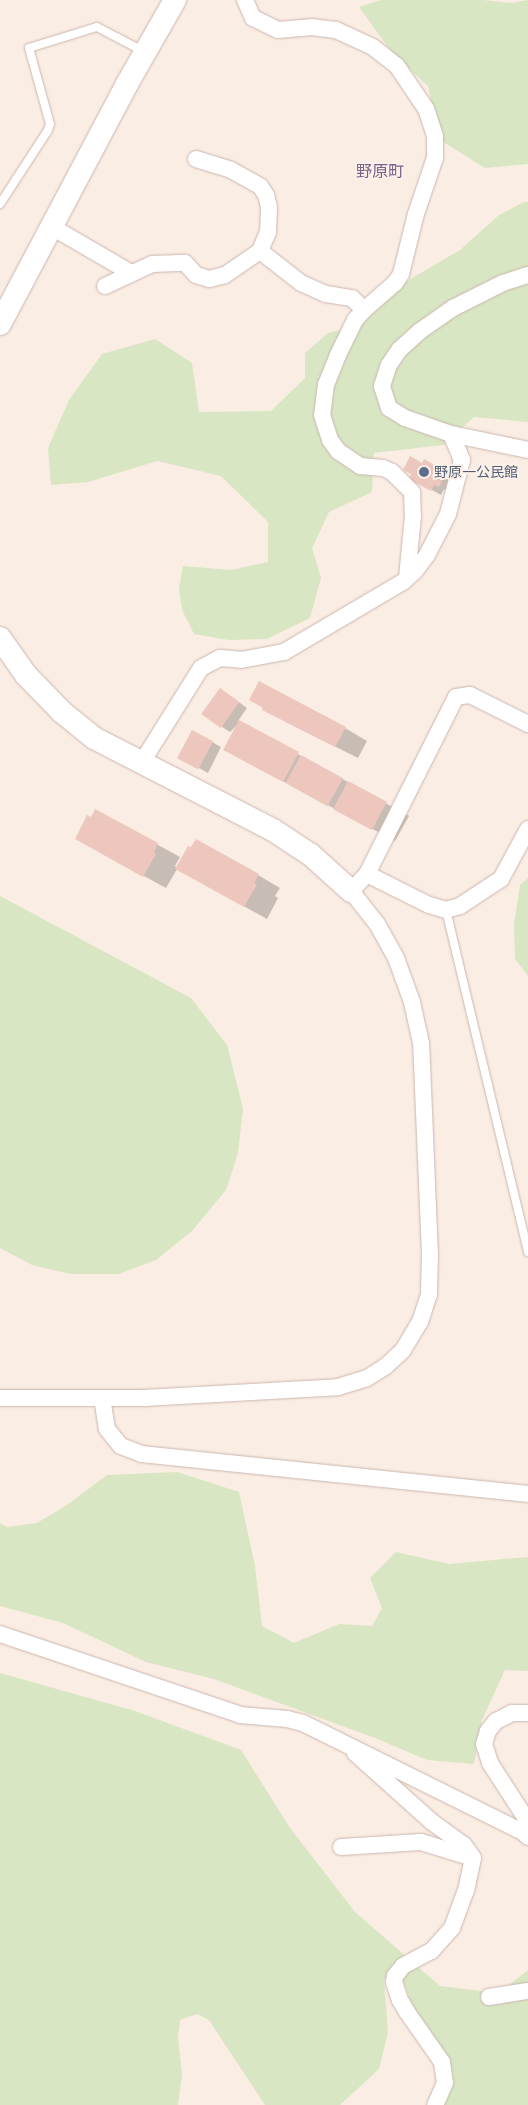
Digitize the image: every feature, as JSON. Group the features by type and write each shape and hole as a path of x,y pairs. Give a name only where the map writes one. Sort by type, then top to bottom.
{"street":[{"path":"245,0 253,18 278,30 313,27 331,29 374,47 397,66 426,109 435,136 435,158 416,214 401,274 395,283 364,310 356,320 326,384 322,414 330,440 338,451 360,466 382,468 392,472 412,492 413,516 407,577"},
{"path":"0,324 171,3"},
{"path":"104,286 152,264 185,263 196,275 208,279 225,274 260,251 268,232 269,207 260,186 230,170 196,159"},
{"path":"52,227 131,273"},
{"path":"260,251 301,283 326,294 352,298 364,310"},
{"path":"528,275 503,283 453,308 420,331 399,350 389,365 382,386 388,408 405,418 451,434 528,450"},
{"path":"142,762 201,668 220,658 241,660 284,652 407,577 427,555 435,541 455,492 462,460 451,434"},
{"path":"0,638 26,675 62,712 94,738 273,830 311,855 351,891 377,924 396,958 412,1002 421,1043 430,1255 429,1295 420,1322 403,1350 386,1366 367,1378 338,1387 144,1398 0,1398"},
{"path":"351,891 367,874 456,697 470,694 528,724"},
{"path":"367,874 429,905 446,910 460,906 501,879 528,829"},
{"path":"102,1398 107,1429 121,1446 142,1454 528,1494"},
{"path":"0,1634 240,1715 287,1719 304,1723 523,1832 528,1837"},
{"path":"528,1713 512,1713 496,1721 488,1731 484,1744 495,1772 525,1817 528,1825"},
{"path":"345,1743 374,1772 432,1822 464,1845 473,1858 466,1890 452,1928 435,1947 403,1966 395,1976 394,1982 407,2012 442,2062 445,2083 435,2105"},
{"path":"341,1848 420,1842 444,1847 464,1857 473,1858"},
{"path":"489,1997 528,1991"}],"lane":[{"path":"0,204 50,124 50,118 29,48 97,28 145,52"},
{"path":"446,910 528,1252"}],"green space":[{"path":"381,0 483,0 510,3 528,0 528,164 485,168 440,140 428,86 393,54 359,7"},
{"path":"524,202 528,202 528,422 474,417 443,445 374,453 372,492 329,512 312,548 321,578 310,618 267,639 229,640 194,634 182,610 179,589 183,566 231,570 268,562 268,522 221,476 157,461 88,482 51,485 48,448 69,400 102,354 155,339 192,363 199,412 271,411 305,378 305,353 328,333 361,325 407,281 460,250 499,215"},
{"path":"528,878 528,976 515,959 514,924 520,885"},
{"path":"0,896 191,998 227,1045 243,1109 238,1153 226,1190 192,1231 156,1260 118,1274 70,1274 32,1265 0,1248"},
{"path":"177,1472 239,1492 255,1566 262,1626 294,1643 339,1624 372,1626 382,1608 370,1578 396,1552 449,1564 528,1557 528,1671 505,1670 482,1720 474,1764 427,1760 375,1738 214,1679 146,1662 63,1623 0,1606 0,1523 7,1527 37,1523 67,1505 107,1475"},
{"path":"0,1673 135,1711 241,1750 290,1828 355,1912 440,1986 499,1993 528,1970 528,2105 442,2105 439,2075 404,1983 399,1977 391,1974 384,1980 388,2032 379,2069 340,2105 265,2105 209,2020 197,2014 180,2020 178,2037 182,2075 178,2105 0,2105"}],"building":[{"name":"野原一公民館","path":"410,456 422,463 424,459 443,470 438,479 442,481 439,487 434,485 431,491 409,479 411,474 403,470"},
{"path":"259,681 346,727 335,747 262,710 263,708 249,700"},
{"path":"220,688 239,702 221,728 201,714"},
{"path":"239,720 299,752 283,782 223,750"},
{"path":"192,730 213,741 198,770 177,758"},
{"path":"301,755 343,778 327,806 285,783"},
{"path":"348,781 387,802 372,830 333,809"},
{"path":"95,809 158,843 154,852 156,854 143,877 75,839 87,815 91,817"},
{"path":"196,839 259,874 254,883 257,884 244,907 175,869 188,846 191,847"}],"place":[{"name":"野原一公民館","path":"424,472"}],"district":[{"name":"野原町","path":"380,171"}]}
